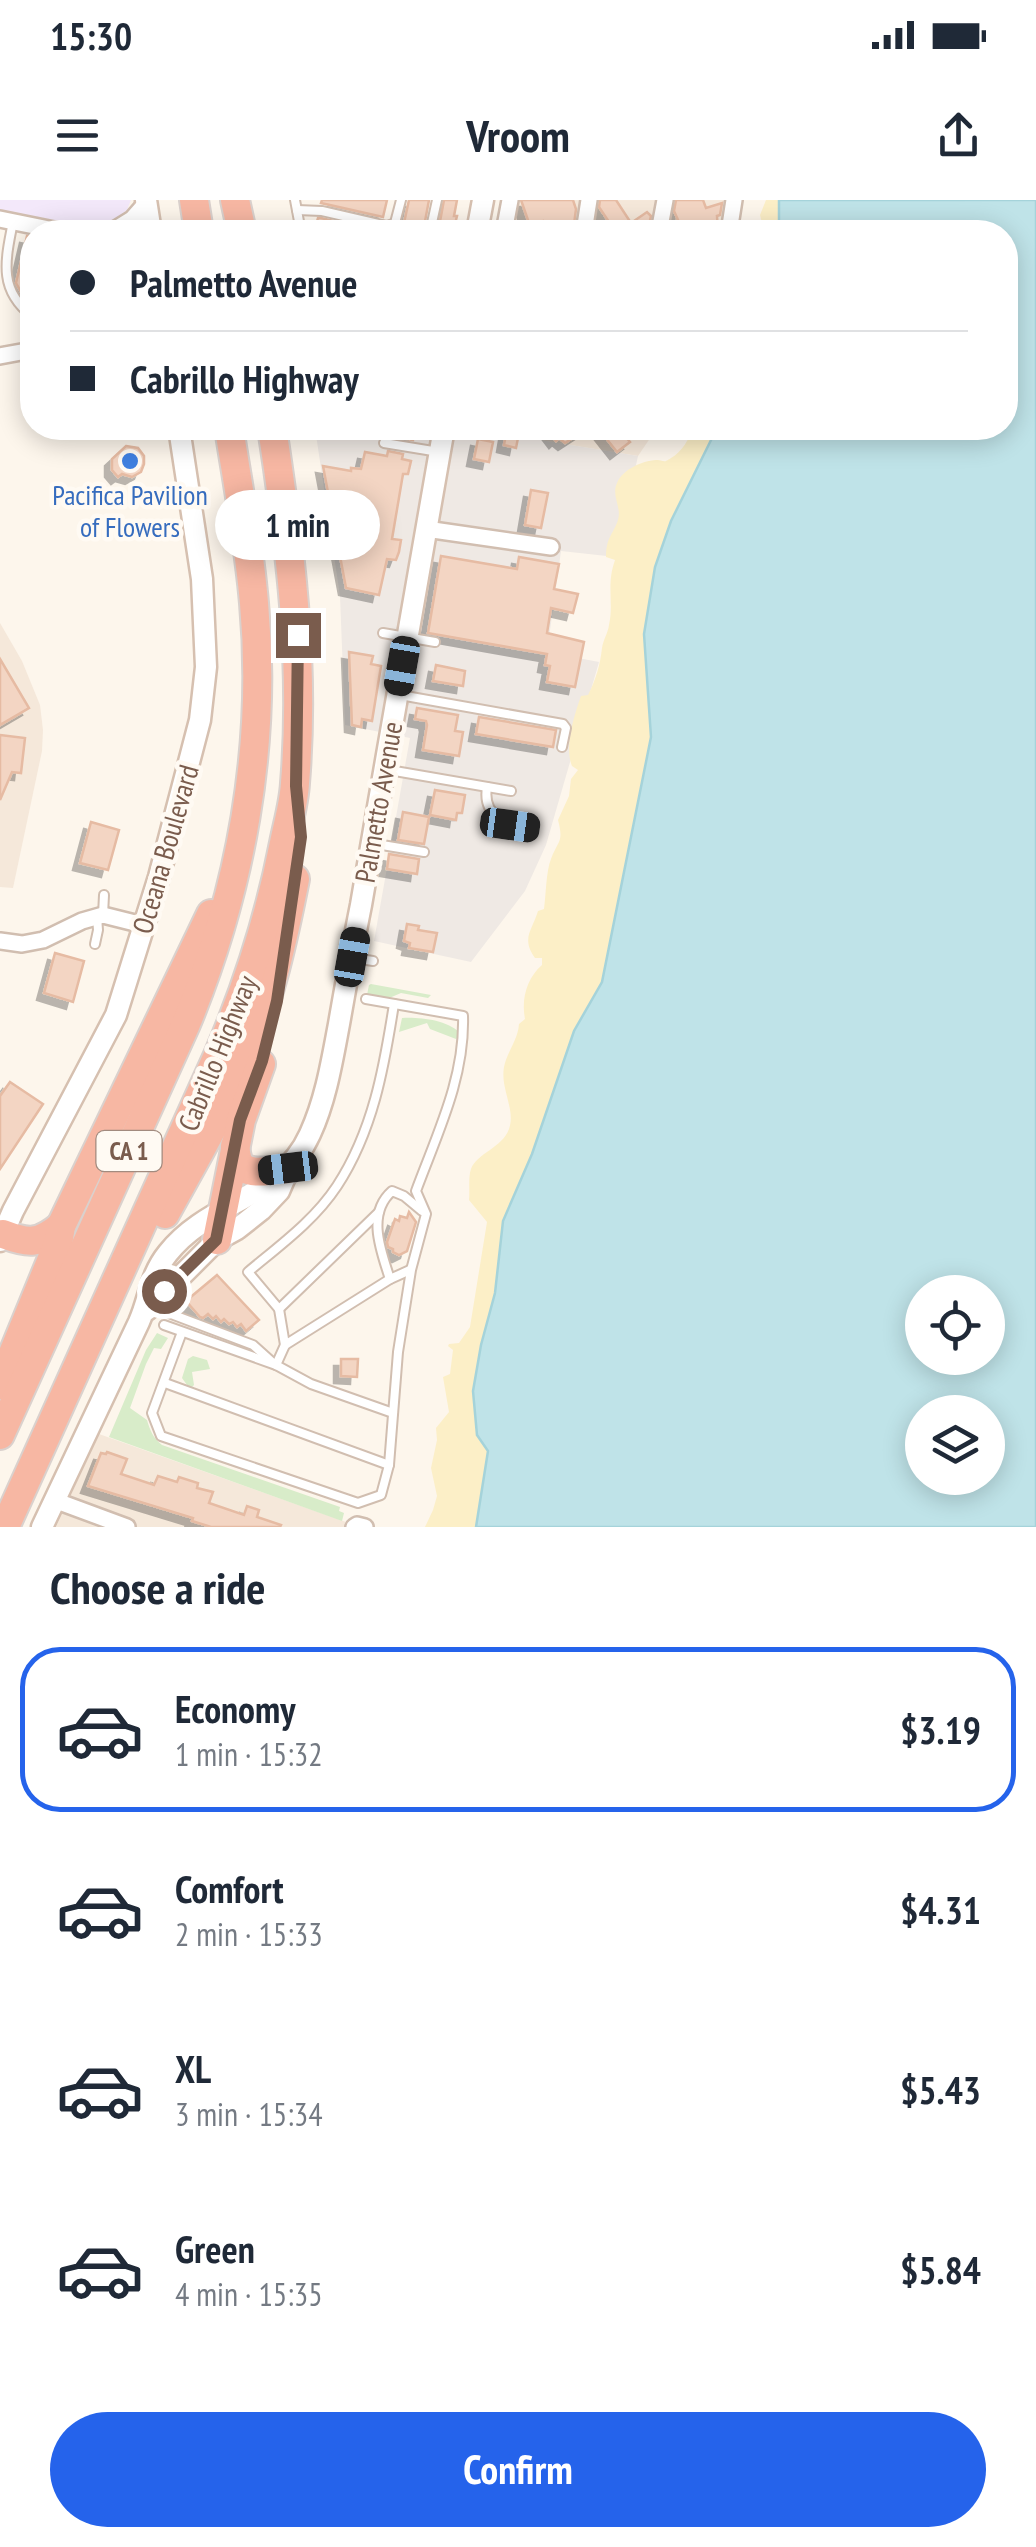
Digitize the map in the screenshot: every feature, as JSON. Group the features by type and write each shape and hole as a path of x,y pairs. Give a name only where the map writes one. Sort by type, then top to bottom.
{"highway":[{"name":"Cabrillo Highway","path":"0,1435 186,1024 216,942 238,859 252,774 257,660 253,590 231,440"},
{"name":"Cabrillo Highway","path":"4,1527 208,1080 267,918 296,786 298,635 274,440"},
{"path":"216,1240 240,1120 262,1061 277,1001 301,837 296,786"},
{"path":"0,1385 58,1244 61,1226 238,859"},
{"path":"91,1340 112,1317 240,1071 280,957 295,879"},
{"path":"235,1146 239,1163 246,1169 264,1172 288,1168"},
{"path":"1,1236 39,1241 61,1226"}],"street":[{"path":"129,220 146,201"},
{"name":"Oceana Boulevard","path":"1,1236 21,1176 41,1149 116,1015 189,770 206,666 202,579 181,440"},
{"name":"Palmetto Avenue","path":"42,1527 141,1317 152,1278 164,1258 188,1232 288,1168 299,1156 320,1108 352,957 442,440"},
{"path":"426,528 551,548"},
{"path":"0,941 22,944 43,940 100,916 144,925"},
{"name":"Palmetto Avenue","path":"141,1317 216,1240 261,1210 279,1191 288,1168"},
{"path":"54,1500 127,1527"},
{"path":"354,1527 365,1527"}],"lane":[{"path":"296,205 361,220"},
{"path":"7,220 2,280 7,298 20,310"},
{"path":"384,443 439,452"},
{"path":"383,633 435,642"},
{"path":"397,695 564,724 562,747"},
{"path":"384,769 512,791"},
{"path":"487,787 487,805 494,814 510,825 533,828"},
{"path":"372,844 424,852"},
{"path":"96,944 104,894"},
{"path":"352,957 374,961"},
{"path":"182,1332 152,1413 161,1436 358,1503 381,1496 389,1465 398,1352 410,1270 426,1214 416,1190 457,1082 464,1041 463,1016 366,1000"},
{"path":"276,1366 285,1344 279,1309 248,1272 303,1226 336,1187 362,1138 381,1084 394,1004"},
{"path":"390,1279 380,1248 377,1220 386,1196 392,1191 404,1196 426,1214"},
{"path":"279,1309 379,1212"},
{"path":"285,1344 410,1270"},
{"path":"172,1314 253,1345 276,1366"},
{"path":"164,1325 392,1413"},
{"path":"164,1383 389,1465"}],"shaded area":[{"path":"0,200 131,200 127,210 114,220 39,220 0,213"},
{"path":"501,200 741,200 737,220 498,220"},
{"path":"317,440 540,440 638,456 616,557 561,551 547,652 599,662 546,845 525,891 471,962 374,941 410,738 345,725 340,596"},
{"path":"540,440 649,440 638,456"},
{"path":"0,623 22,661 40,705 43,730 13,888 0,887"},
{"path":"99,1434 346,1522 344,1527 56,1527"}],"green space":[{"path":"371,984 431,995 428,998 401,993 387,999 367,995"},
{"path":"402,1018 440,1022 454,1028 459,1036 456,1039 430,1029 427,1023 399,1032"},
{"path":"157,1333 168,1338 161,1349 154,1348 130,1408 147,1420 159,1442 340,1507 339,1511 344,1513 342,1521 109,1437"},
{"path":"193,1356 207,1360 210,1369 192,1372 192,1387 182,1378 188,1359"}],"sand":[{"path":"766,200 779,200 779,220 761,220"},
{"path":"687,440 711,440 671,521 655,568 644,634 651,737 602,982 574,1031 532,1154 503,1221 495,1293 481,1345 477,1435 488,1451 476,1527 425,1527 437,1496 431,1468 436,1428 449,1412 443,1377 450,1374 453,1350 448,1346 459,1343 470,1327 487,1222 469,1200 470,1172 478,1159 506,1136 511,1121 504,1067 519,1024 525,1019 526,989 542,965 542,958 535,958 531,951 529,934 538,911 544,909 549,864 560,837 558,820 569,796 571,779 578,770 570,758 573,722 581,696 588,695 595,678 609,625 615,560 606,557 606,550 619,515 615,488 620,478 634,467 665,461"}],"water":[{"path":"779,200 1036,200 1036,1527 476,1527 488,1451 477,1435 473,1391 495,1293 503,1221 532,1154 574,1031 602,982 651,737 644,634 655,567 671,521 711,440 1018,440 1018,220 779,220"}],"building":[{"path":"387,200 383,217 321,203"},
{"path":"409,200 429,200 425,220 405,220"},
{"path":"444,200 457,200 456,220 440,220"},
{"path":"521,200 573,200 576,209 575,220 528,220"},
{"path":"600,200 616,200 629,220 608,220 599,207"},
{"path":"676,200 703,200 706,208 722,203 717,220 678,220 674,211"},
{"path":"647,212 650,220 635,220"},
{"path":"478,440 493,442 489,462 474,459"},
{"path":"505,440 518,440 516,448 504,445"},
{"path":"608,440 628,440 630,442 617,452"},
{"path":"126,446 138,448 144,464 141,472 132,477 118,477 112,470 112,459"},
{"path":"388,451 403,454 402,459 411,461 408,474 403,474 392,539 401,540 399,552 396,560 387,559 379,595 346,588 323,466 361,469 365,452 387,456"},
{"path":"531,490 548,493 541,528 525,525"},
{"path":"441,556 517,569 519,557 559,564 554,589 578,594 573,613 551,608 547,633 584,642 575,687 547,682 547,654 428,633"},
{"path":"349,652 373,656 371,664 381,666 372,721 362,719 361,727 352,725"},
{"path":"0,659 29,708 0,725"},
{"path":"436,665 465,671 463,686 433,681"},
{"path":"417,708 458,715 455,731 463,732 459,756 423,750 427,725 426,721 415,719"},
{"path":"479,717 556,730 553,747 476,734"},
{"path":"0,735 25,738 21,773 12,772 0,800"},
{"path":"435,790 465,795 462,813 457,813 456,820 430,815"},
{"path":"403,812 429,817 424,844 398,840"},
{"path":"91,822 119,830 108,870 80,863"},
{"path":"389,854 419,859 417,874 387,869"},
{"path":"407,924 437,933 433,952 409,948 410,943 404,941"},
{"path":"55,953 84,961 73,1002 44,993"},
{"path":"10,1082 43,1104 0,1169 0,1096"},
{"path":"409,1212 416,1222 407,1251 399,1255 387,1242 395,1219 407,1218"},
{"path":"217,1275 259,1320 246,1331 241,1324 237,1327 224,1319 221,1322 216,1316 200,1317 186,1301"},
{"path":"341,1359 358,1359 357,1377 341,1376"},
{"path":"101,1453 127,1459 121,1474 154,1485 158,1476 198,1483 197,1488 213,1492 209,1503 244,1515 247,1506 259,1510 257,1517 281,1525 211,1527 88,1486"}],"place":[{"name":"Pacifica Pavilion of Flowers","path":"130,461"}],"route":[{"path":"164,1291 216,1240 240,1120 262,1061 277,1001 301,837 296,786 298,635"}]}
